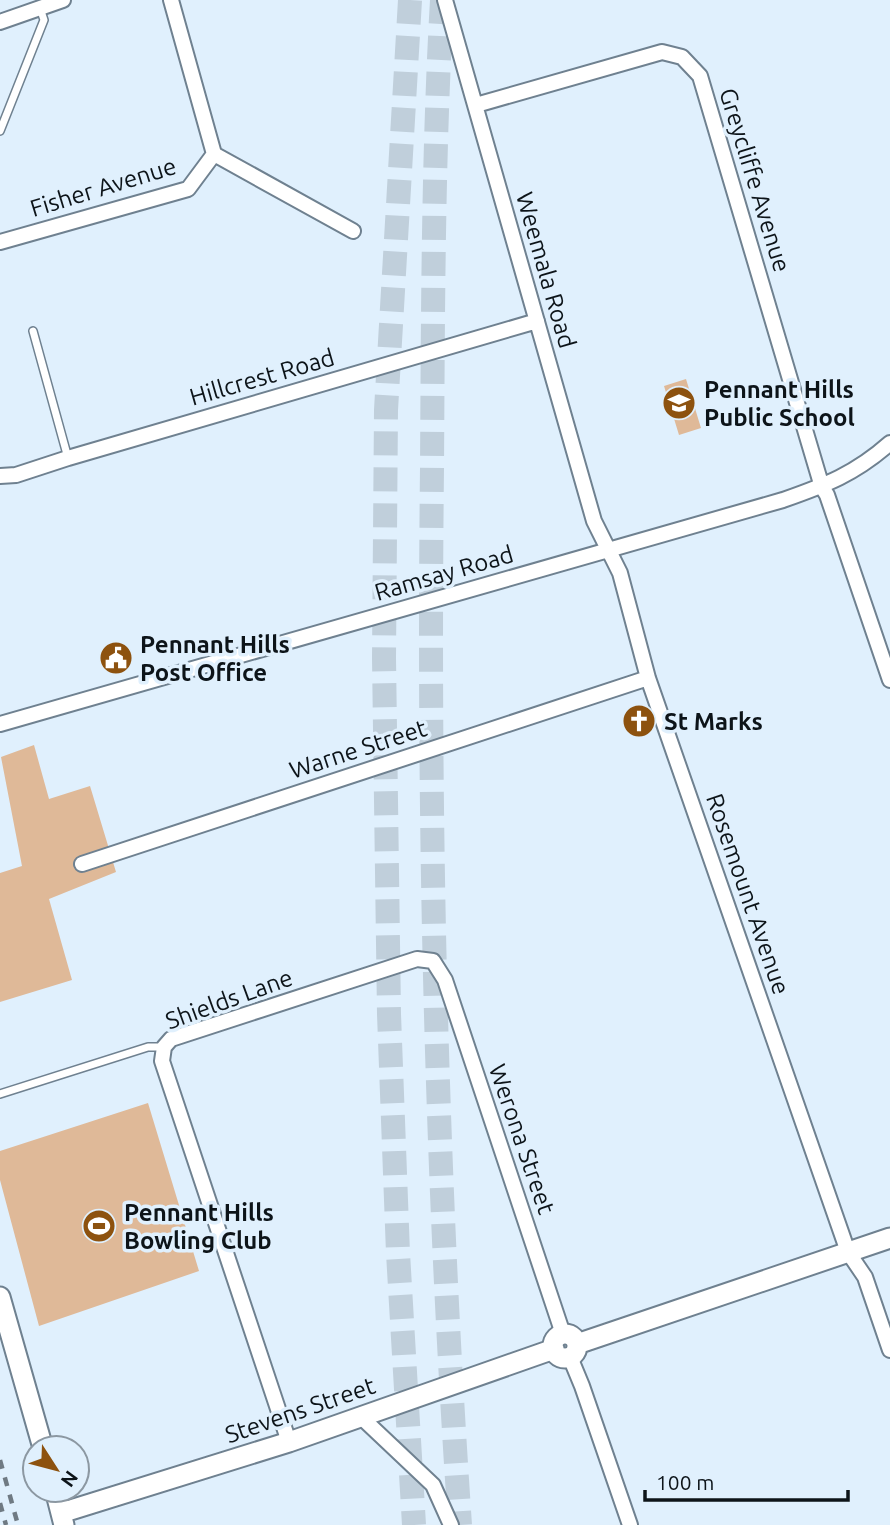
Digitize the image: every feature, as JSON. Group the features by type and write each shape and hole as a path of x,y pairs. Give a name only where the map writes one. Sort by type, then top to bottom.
{"street":[{"path":"0,22 63,0"},
{"path":"171,0 214,154 353,231"},
{"name":"Weemala Road","path":"445,0 594,521 609,550"},
{"name":"Greycliffe Avenue","path":"476,105 662,52 682,57 700,76 822,486 890,680"},
{"name":"Fisher Avenue","path":"0,242 188,189 214,154"},
{"name":"Hillcrest Road","path":"0,476 16,475 537,321"},
{"name":"Ramsay Road","path":"0,724 609,550 822,486 856,470 890,443"},
{"name":"Rosemount Avenue","path":"609,550 620,573 648,678 848,1252 865,1277 890,1350"},
{"name":"Warne Street","path":"82,864 648,678"},
{"name":"Shields Lane","path":"164,1047 171,1039 416,959 433,961"},
{"name":"Werona Street","path":"433,961 445,980 566,1346 630,1525"},
{"path":"164,1047 162,1060 289,1442"},
{"name":"Stevens Street","path":"62,1519 890,1238"},
{"path":"0,1297 39,1434"},
{"path":"360,1416 433,1485 451,1525"}],"lane":[{"path":"0,131 44,20 40,8"},
{"path":"33,331 68,458"},
{"name":"Shields Lane","path":"0,1094 148,1047 164,1047"}],"shaded area":[{"path":"686,379 701,428 679,435 664,386"},
{"path":"34,745 49,799 90,786 116,872 49,899 72,980 0,1002 0,873 22,866 1,757"},
{"name":"Pennant Hills Bowling Club","path":"148,1103 199,1271 39,1326 0,1180 0,1151"}],"tunnel":[{"path":"410,0 386,410 384,658 389,1014 398,1253 414,1525"},
{"path":"442,0 433,292 431,732 440,1129 460,1525"}],"railway":[{"path":"0,1460 18,1525"},
{"path":"0,1503 6,1525"}],"place":[{"name":"Pennant Hills Public School","path":"679,403"},
{"name":"Pennant Hills Post Office","path":"116,658"},
{"name":"St Marks","path":"639,721"},
{"name":"Pennant Hills Bowling Club","path":"99,1226"}]}
